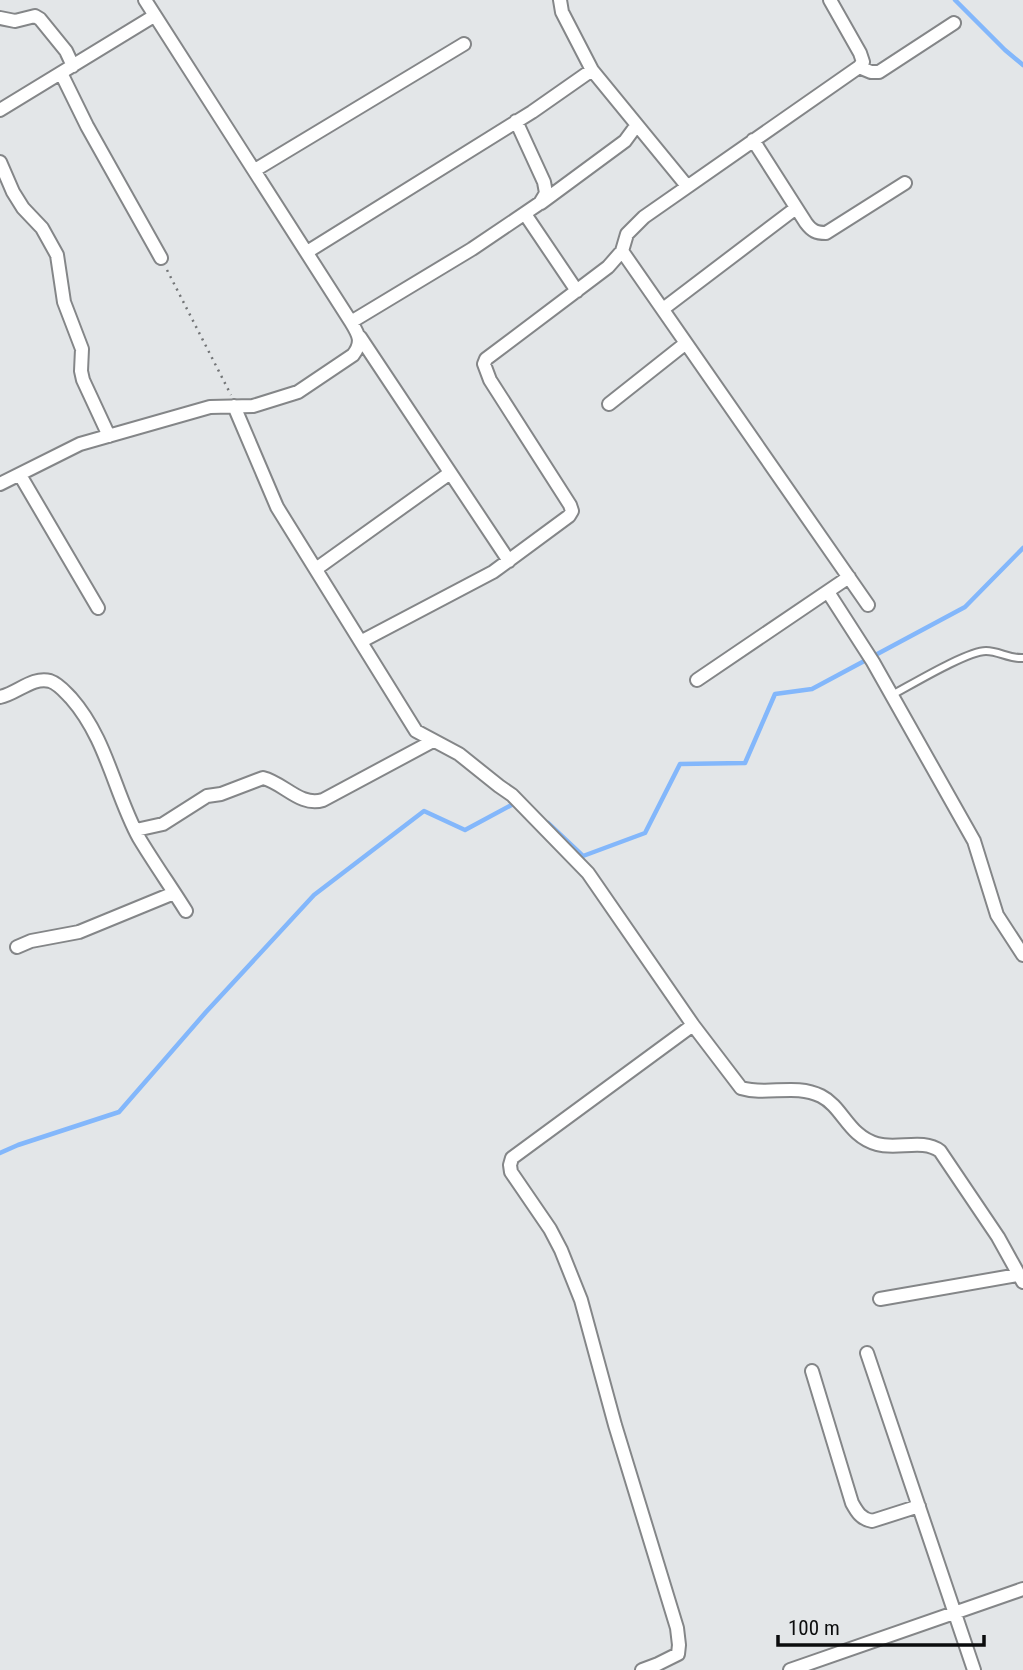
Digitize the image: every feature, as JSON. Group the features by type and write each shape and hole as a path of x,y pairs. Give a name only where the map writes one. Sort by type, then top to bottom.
{"street":[{"path":"145,0 191,68 360,337 509,561"},
{"path":"362,641 493,572 558,525 572,511 490,380 484,364 493,353 608,267 622,251 627,234 633,226 859,67 863,62 860,53 830,0"},
{"path":"558,1 592,70 687,186"},
{"path":"0,18 15,21 35,16 40,19 73,66"},
{"path":"0,110 154,16"},
{"path":"859,67 879,72 954,23"},
{"path":"255,170 464,44"},
{"path":"307,252 592,70"},
{"path":"61,73 87,126 161,258"},
{"path":"516,121 544,182 546,193 540,203"},
{"path":"351,322 525,214 625,141 636,126"},
{"path":"753,140 812,230 826,233 905,183"},
{"path":"0,162 13,192 50,239 57,255 64,302 82,349 83,380 109,436"},
{"path":"663,309 796,208"},
{"path":"525,214 577,291"},
{"path":"622,251 868,605"},
{"path":"0,484 70,447 210,407 266,403 298,392 352,355 358,347 360,337"},
{"path":"609,404 686,343"},
{"path":"234,406 277,507 416,731 459,754 512,794 588,873 693,1025 741,1088 751,1091 786,1089 818,1094 866,1141 881,1146 933,1146 940,1151 998,1237 1021,1278 880,1299"},
{"path":"316,569 450,473"},
{"path":"20,475 98,608"},
{"path":"697,680 849,577"},
{"path":"828,592 873,662 974,841 997,915 1023,955"},
{"path":"0,697 38,681 47,680 62,688 91,724 136,830 186,911"},
{"path":"136,830 163,824 207,796 221,794 263,778 314,803 433,741"},
{"path":"17,947 31,941 79,932 174,893"},
{"path":"642,1670 678,1654 677,1628 571,1273 550,1229 516,1183 510,1165 512,1158 693,1025"},
{"path":"867,1353 974,1670"},
{"path":"812,1371 846,1486 858,1513 865,1520 872,1521 919,1507"},
{"path":"790,1670 1023,1589"}],"lane":[{"path":"892,695 979,652 990,651 1011,659 1023,658"}],"path":[{"path":"161,258 228,388 234,406"}],"waterway":[{"path":"955,0 1023,65"},
{"path":"548,823 583,856 645,833 680,764 745,763 775,694 812,689 965,607 1023,548"},
{"path":"0,1153 119,1112 206,1012 314,895 424,811 465,830 517,802"}]}
